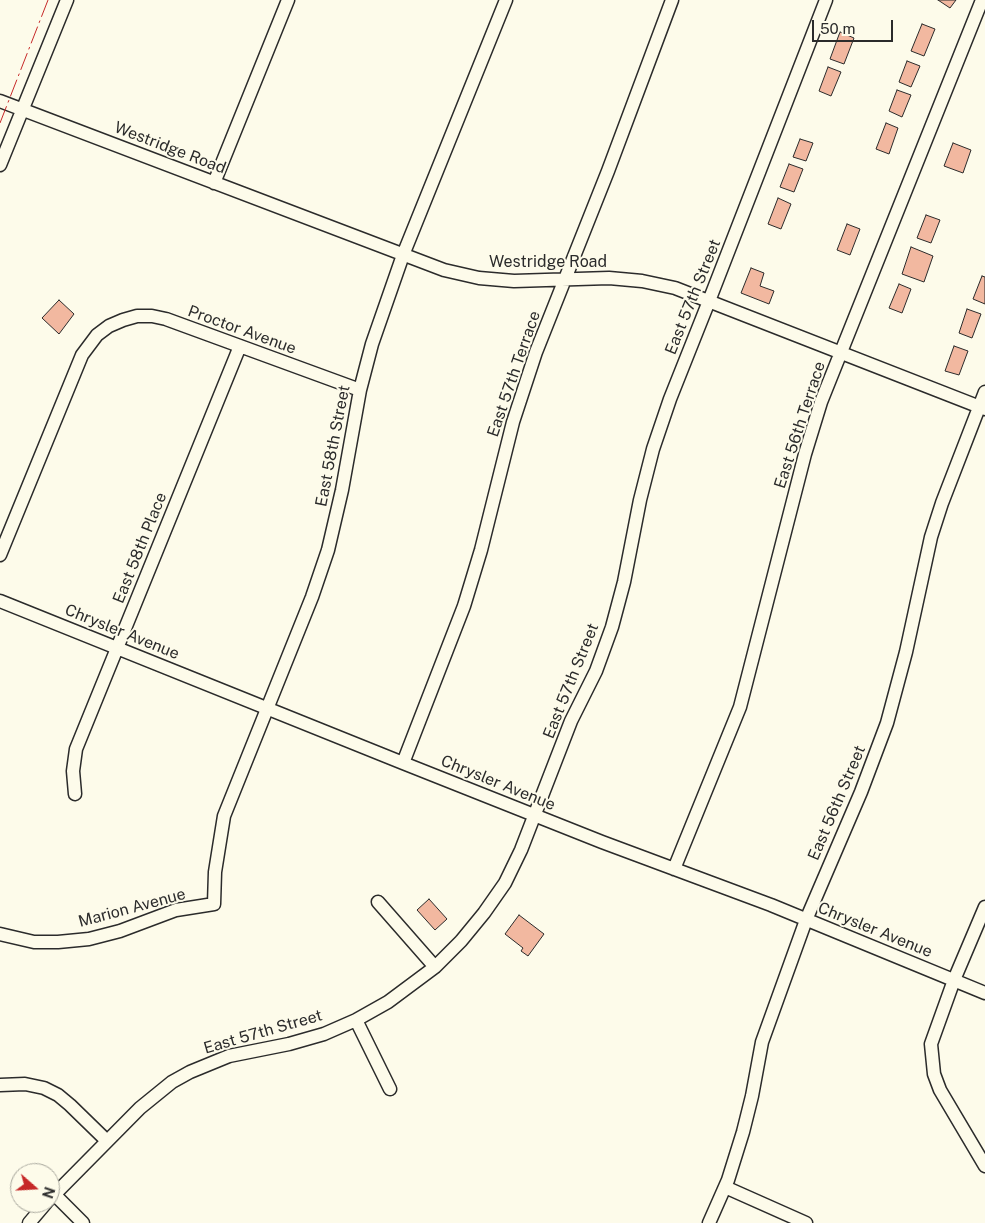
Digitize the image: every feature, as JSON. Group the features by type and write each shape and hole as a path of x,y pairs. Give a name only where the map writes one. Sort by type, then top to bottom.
{"street":[{"path":"0,165 66,0"},
{"path":"214,183 288,0"},
{"name":"East 58th Street","path":"214,904 215,872 224,816 312,597 328,550 342,490 360,390 372,344 402,255 506,0"},
{"name":"East 57th Terrace","path":"403,763 464,606 481,550 513,422 536,352 608,171 672,0"},
{"name":"East 57th Street","path":"107,1141 155,1094 190,1072 229,1056 289,1044 324,1034 356,1020 388,1002 435,967 461,942 484,913 504,883 521,850 571,721 596,671 612,627 624,582 640,500 653,449 670,399 826,0"},
{"name":"East 56th Terrace","path":"674,869 740,706 804,454 821,402 982,0"},
{"name":"Westridge Road","path":"0,101 444,270 479,278 514,281 609,278 642,281 674,288 982,407"},
{"name":"Proctor Avenue","path":"0,555 82,355 97,335 122,320 137,316 152,316 166,319 360,390"},
{"name":"East 58th Place","path":"76,794 73,771 76,749 240,346"},
{"name":"East 56th Street","path":"709,1223 725,1187 743,1132 762,1042 806,920 862,792 888,722 906,652 931,537 942,502 982,407 985,392"},
{"name":"Chrysler Avenue","path":"0,601 535,816 806,920 985,993"},
{"path":"378,902 435,967"},
{"name":"Marion Avenue","path":"0,934 34,942 90,939 176,910 214,904"},
{"path":"985,907 954,980 931,1044 934,1074 940,1090 985,1166"},
{"path":"356,1020 390,1090"},
{"path":"0,1084 25,1084 44,1088 58,1095 107,1141 60,1189"},
{"path":"725,1187 806,1223"},
{"path":"60,1206 83,1223"}],"building":[{"path":"938,0 956,0 950,8"},
{"path":"922,24 935,29 924,56 911,51"},
{"path":"840,32 854,38 844,64 830,59"},
{"path":"907,61 920,66 911,87 899,82"},
{"path":"828,67 841,72 831,96 819,91"},
{"path":"897,90 911,95 902,117 889,111"},
{"path":"886,123 898,128 889,154 876,149"},
{"path":"800,139 813,143 806,161 793,157"},
{"path":"953,143 971,150 963,173 944,166"},
{"path":"789,164 803,169 794,192 780,187"},
{"path":"778,198 791,204 781,229 768,224"},
{"path":"926,215 940,220 931,243 917,238"},
{"path":"847,224 860,229 850,255 837,250"},
{"path":"911,247 933,256 924,282 902,274"},
{"path":"751,268 764,273 760,286 774,291 769,304 741,293"},
{"path":"982,276 985,277 985,304 973,299"},
{"path":"899,284 911,289 902,313 889,308"},
{"path":"59,300 74,314 59,334 42,318"},
{"path":"967,309 981,314 972,338 959,333"},
{"path":"954,346 968,351 959,375 945,371"},
{"path":"429,899 447,919 435,930 417,910"},
{"path":"519,915 544,934 528,956 521,951 523,948 505,934"}],"power":[{"path":"0,123 48,0"}]}
